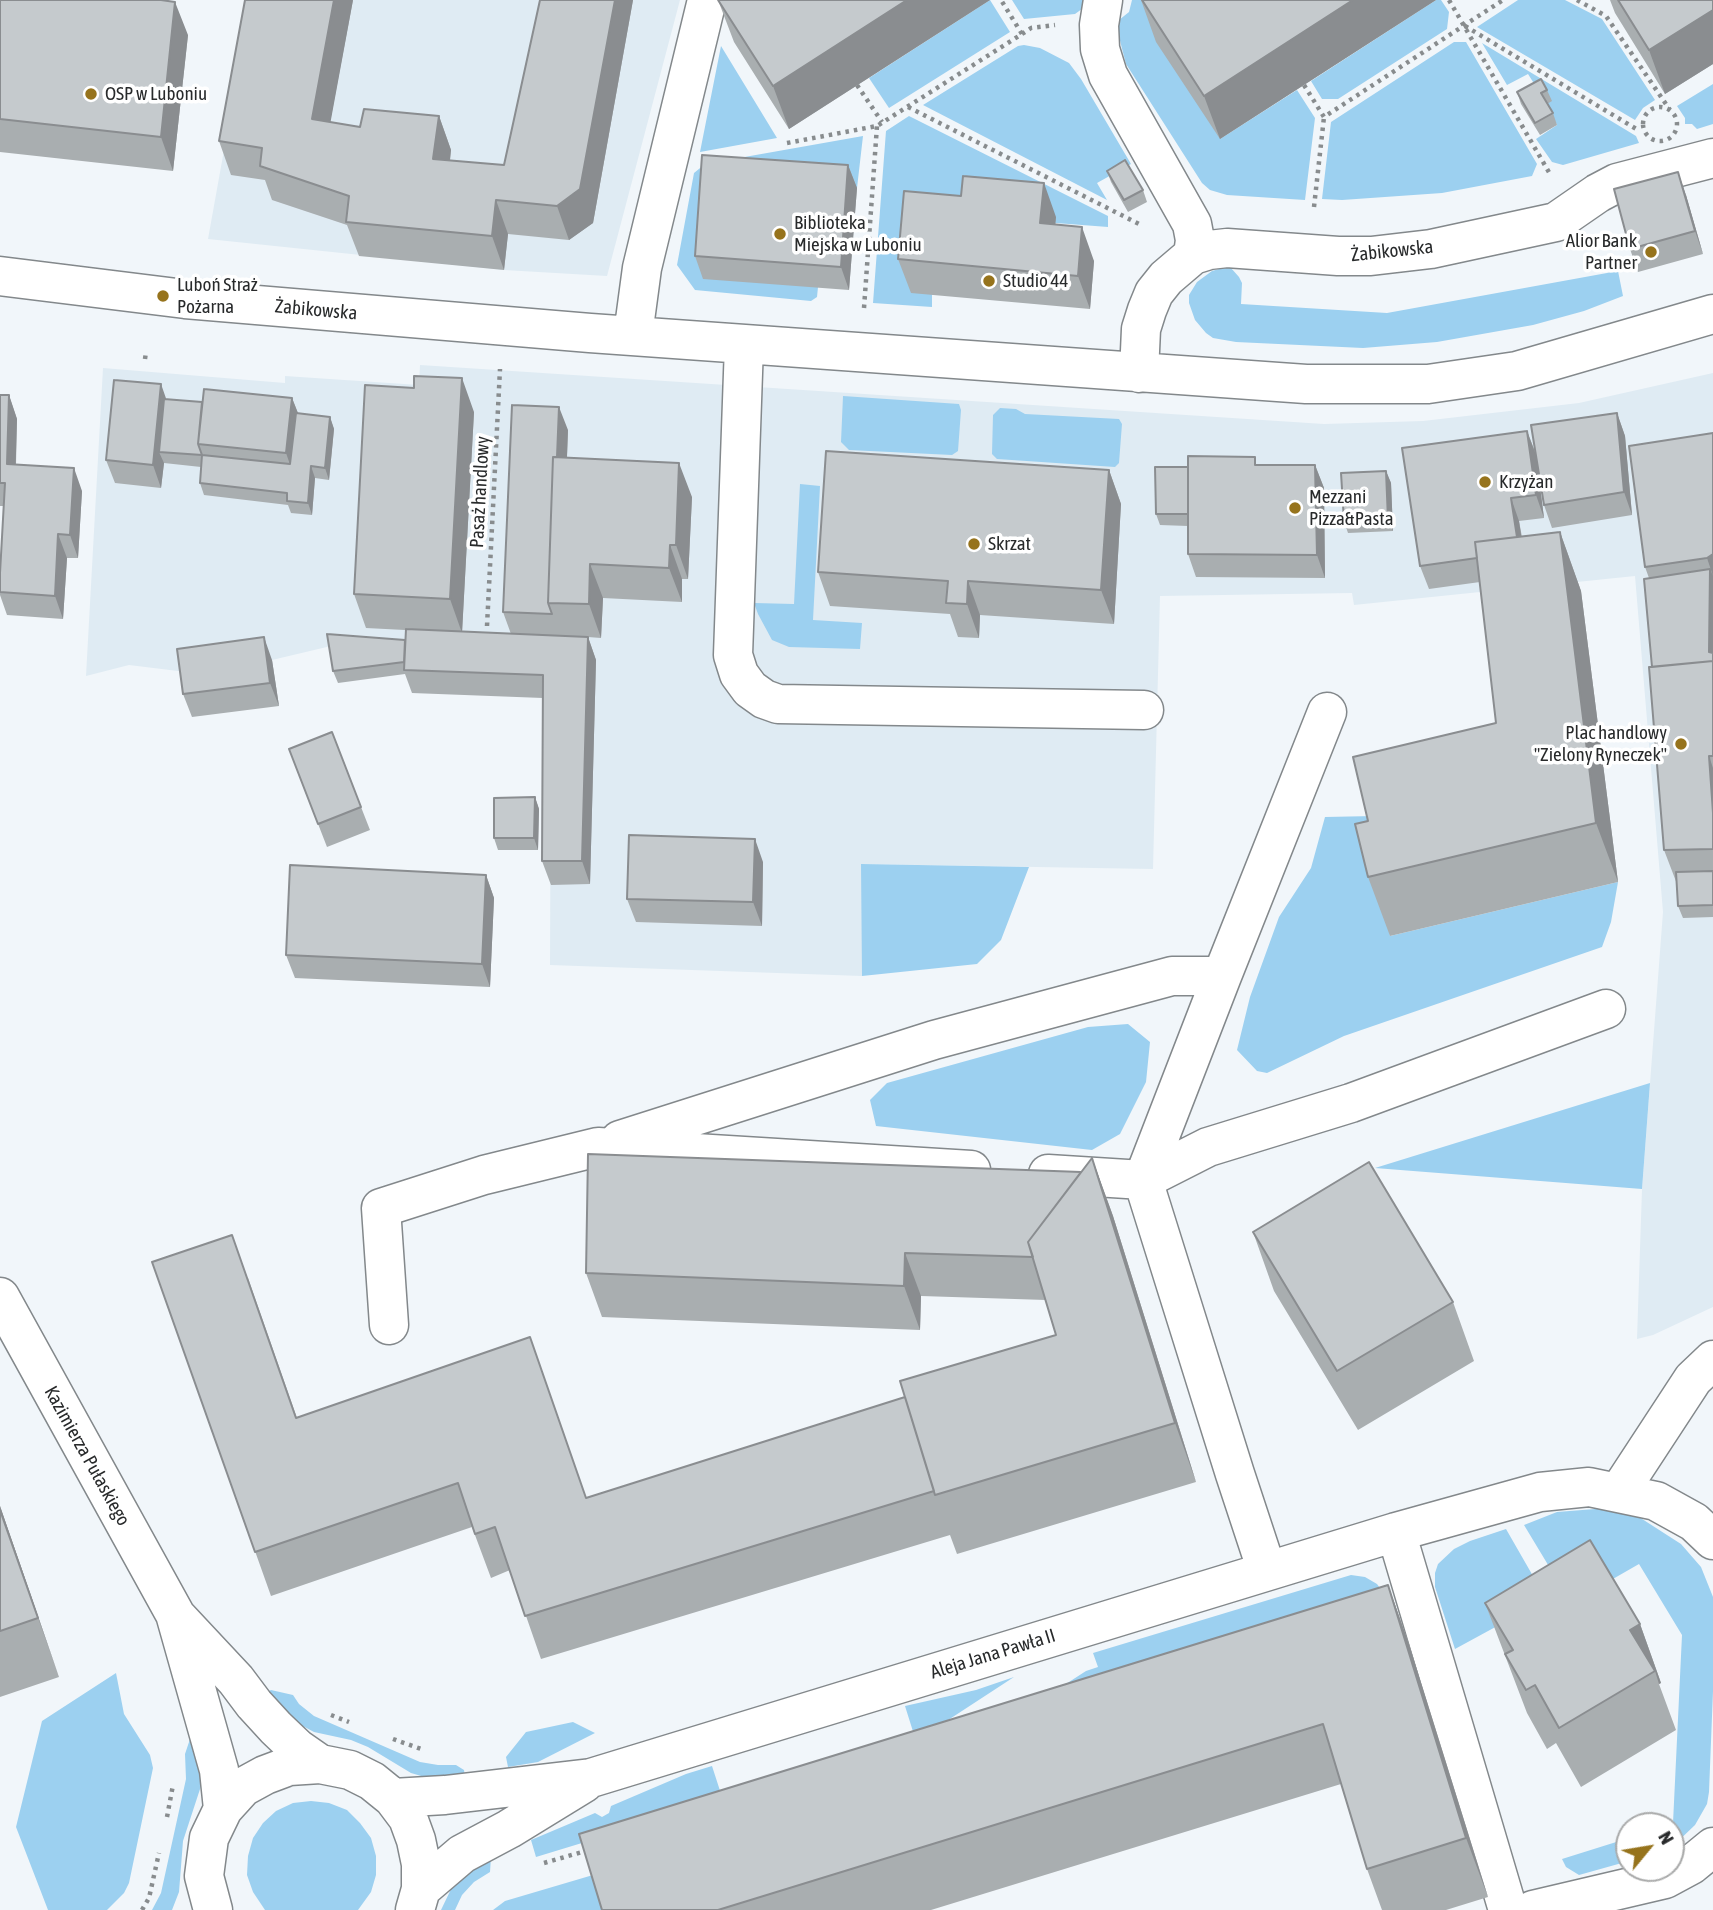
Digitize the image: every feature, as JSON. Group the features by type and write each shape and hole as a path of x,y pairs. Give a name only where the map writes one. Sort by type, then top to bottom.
{"street":[{"path":"633,335 642,268 707,0"},
{"path":"1103,0 1099,25 1100,50 1108,75 1192,224 1195,240 1193,255"},
{"name":"Żabikowska","path":"1139,373 1141,329 1154,293 1166,278 1193,255 1227,247 1338,256 1371,256 1431,249 1556,222 1616,183 1713,158"},
{"name":"Żabikowska","path":"0,276 163,296 744,345 1307,384 1428,384 1517,371 1713,314"},
{"path":"744,345 733,654 739,674 750,689 764,699 778,704 1144,710"},
{"path":"1267,1571 1143,1180 1327,712"},
{"path":"388,1325 381,1208 484,1175 597,1147 934,1040 1172,976 1222,976"},
{"path":"597,1147 1143,1180 1208,1147 1351,1103 1606,1009"},
{"name":"Kazimierza Pułaskiego","path":"0,1297 174,1614 219,1770 223,1809"},
{"path":"1619,1492 1693,1379 1713,1360"},
{"name":"Aleja Jana Pawła II","path":"393,1798 445,1795 592,1778 1396,1532 1539,1492 1589,1487 1656,1501 1694,1522 1713,1540"},
{"path":"1396,1532 1508,1910"},
{"name":"Kazimierza Pułaskiego","path":"174,1614 236,1680 276,1728 297,1748 320,1764"},
{"path":"203,1899 209,1838 223,1809 243,1787 265,1775 289,1766 320,1764 350,1770 372,1781 393,1798 408,1818 421,1864 418,1900"},
{"name":"Aleja Jana Pawła II","path":"418,1900 462,1854 509,1829 592,1778"},
{"path":"1534,1910 1665,1879 1691,1865 1713,1847"}],"path":[{"path":"787,143 880,124 1022,34 1001,0"},
{"path":"1449,0 1552,177"},
{"path":"1324,117 1503,0"},
{"path":"1577,0 1606,16 1670,110"},
{"path":"1465,26 1648,136"},
{"path":"858,85 880,124 864,313"},
{"path":"1304,85 1324,117 1314,207"},
{"path":"908,106 1148,229"},
{"path":"145,359 146,352"},
{"name":"Pasaż handlowy","path":"487,626 500,360"},
{"path":"537,1865 589,1849"}],"shaded area":[{"path":"251,0 680,0 607,276 504,270 208,239"},
{"path":"990,0 1010,32 889,108 869,78"},
{"path":"1012,0 1088,0 1086,6 1075,14 1024,19"},
{"path":"1132,0 1220,0 1220,139 1297,90 1315,118 1305,200 1227,195 1210,190 1202,183 1126,64 1118,33 1119,20 1129,12"},
{"path":"1436,0 1441,0 1449,12 1447,29 1338,99 1322,99 1311,81"},
{"path":"1518,0 1565,0 1602,19 1655,100 1643,108 1635,120 1477,27"},
{"path":"1454,42 1466,42 1537,164 1532,176 1442,193 1322,199 1331,122"},
{"path":"1482,43 1636,136 1639,143 1563,165 1552,162 1536,139 1557,125 1540,93 1528,74 1507,85"},
{"path":"721,46 777,138 700,152"},
{"path":"1018,46 1040,48 1069,63 1131,164 1097,183 1107,200 923,105"},
{"path":"1713,84 1713,124 1697,129 1692,124 1685,124 1685,118 1677,106"},
{"path":"909,116 1108,216 1108,227 1056,223 932,295 932,307 873,303 886,131"},
{"path":"863,136 857,188 711,178 818,287 817,297 811,301 695,290 677,265 694,173 705,164"},
{"path":"1231,268 1242,283 1241,304 1387,313 1618,271 1623,296 1584,311 1533,325 1437,342 1363,348 1236,342 1213,338 1206,333 1195,320 1189,303 1189,295 1197,282 1212,271"},
{"path":"420,365 1324,424 1423,421 1579,403 1713,373 1713,1307 1653,1335 1637,1339 1642,1189 1663,912 1635,576 1354,605 1352,593 1160,596 1153,869 862,864 862,976 550,965 551,698 331,646 272,660 186,672 129,665 86,676 103,368 285,383 285,376 419,385"},
{"path":"843,396 959,404 961,410 958,451 952,455 849,450 841,442"},
{"path":"1000,408 1016,409 1025,414 1119,419 1122,424 1119,463 1115,467 997,459 992,454 993,415"},
{"path":"800,484 820,486 813,620 862,623 860,649 789,647 772,640 754,603 794,604"},
{"path":"1374,816 1390,936 1618,882 1611,922 1602,947 1344,1036 1267,1073 1257,1071 1237,1050 1250,997 1279,917 1311,868 1325,817"},
{"path":"861,864 1029,867 1001,940 977,964 862,976"},
{"path":"1128,1024 1150,1042 1146,1082 1120,1134 1092,1150 876,1126 870,1100 887,1083 1088,1027"},
{"path":"1650,1083 1642,1189 1375,1168"},
{"path":"1608,1508 1639,1517 1681,1544 1701,1567 1713,1597 1709,1792 1707,1804 1695,1825 1685,1835 1685,1812 1674,1812 1682,1635 1639,1564 1571,1603 1524,1525 1557,1512"},
{"path":"1506,1529 1537,1583 1534,1606 1455,1649 1435,1587 1438,1564 1454,1549"},
{"path":"1351,1575 1365,1577 1377,1584 1385,1595 931,1771 1086,1671 1098,1667 1093,1653"},
{"path":"116,1673 124,1714 150,1755 153,1768 129,1883 124,1893 107,1910 48,1910 16,1827 42,1721"},
{"path":"1014,1677 916,1741 905,1706 976,1690"},
{"path":"269,1691 293,1695 299,1704 314,1716 420,1762 456,1765 464,1770 465,1777 428,1778 411,1773 368,1747 351,1740 314,1732 299,1724 276,1702"},
{"path":"573,1722 595,1733 538,1762 508,1767 506,1757 526,1732"},
{"path":"195,1731 201,1786 183,1841 179,1892 172,1910 152,1910 161,1893 186,1779 185,1754"},
{"path":"712,1766 723,1800 536,1857 531,1840 595,1813 602,1817 609,1813 611,1806 686,1774"},
{"path":"293,1803 329,1803 347,1810 371,1838 376,1856 376,1875 371,1892 358,1910 265,1910 253,1892 247,1875 253,1838 263,1823 276,1811"},
{"path":"1615,1842 1615,1865 1579,1875 1566,1867 1562,1859"},
{"path":"491,1857 490,1872 474,1882 462,1895 455,1910 441,1910 453,1885 461,1876"},
{"path":"593,1875 605,1910 493,1910 505,1901"}],"building":[{"name":"OSP w Luboniu","path":"0,0 175,2 161,137 0,119"},
{"path":"245,0 334,0 312,119 360,127 364,109 439,116 433,159 504,165 540,0 615,0 580,189 557,206 496,200 492,236 346,222 349,196 260,166 262,148 219,141"},
{"path":"718,0 907,0 773,86"},
{"path":"1142,0 1353,0 1204,96"},
{"path":"1618,0 1713,0 1713,10 1649,50"},
{"path":"1541,79 1547,90 1541,93 1553,113 1535,123 1517,92"},
{"name":"Biblioteka Miejska w Luboniu","path":"702,155 848,165 841,267 695,256"},
{"path":"1125,160 1143,190 1124,200 1107,171"},
{"path":"1678,172 1695,231 1630,249 1614,189"},
{"path":"963,176 1044,183 1040,223 1082,227 1078,276 898,259 904,191 961,196"},
{"path":"414,376 462,378 450,599 354,594 365,385 414,388"},
{"path":"114,380 161,384 153,465 106,460"},
{"path":"204,389 292,398 286,453 198,444"},
{"path":"0,395 9,395 7,464 74,468 70,535 58,534 55,596 0,592 5,483 0,483"},
{"path":"164,399 202,402 198,444 202,455 159,452"},
{"path":"512,405 559,407 557,457 553,457 548,603 552,614 503,612"},
{"path":"296,413 330,417 325,468 311,466 308,503 287,501 287,493 200,483 202,455 290,464"},
{"path":"1617,413 1624,492 1544,505 1531,425"},
{"path":"1527,431 1536,495 1511,498 1517,537 1475,542 1477,558 1420,566 1402,448"},
{"path":"1713,433 1713,554 1707,558 1645,567 1629,446"},
{"path":"826,451 1109,470 1101,590 968,581 967,604 946,603 948,581 818,572"},
{"path":"1188,456 1255,457 1255,465 1315,465 1317,555 1188,554"},
{"path":"553,457 679,463 676,545 670,545 669,568 590,564 589,604 548,603"},
{"path":"1155,467 1188,467 1188,514 1156,514"},
{"path":"1386,471 1388,520 1344,521 1341,473"},
{"path":"1560,532 1596,823 1368,877 1355,824 1368,821 1353,757 1496,723 1475,542"},
{"path":"1710,569 1709,652 1713,653 1713,661 1652,667 1644,579"},
{"path":"406,629 588,637 582,861 542,861 543,675 404,670"},
{"path":"327,634 405,640 404,662 333,671"},
{"path":"264,637 270,683 183,694 177,649"},
{"path":"1713,661 1713,756 1709,756 1713,849 1664,850 1649,667"},
{"path":"332,732 361,807 318,824 289,749"},
{"path":"535,797 534,838 494,838 494,798"},
{"path":"629,835 755,839 753,902 627,899"},
{"path":"290,865 486,875 482,964 286,955"},
{"path":"1713,871 1713,905 1678,906 1676,872"},
{"path":"588,1154 1081,1172 1028,1242 1033,1257 905,1253 904,1286 586,1273"},
{"path":"1092,1158 1175,1423 935,1495 900,1381 1056,1335 1028,1242"},
{"path":"1369,1162 1453,1302 1337,1371 1253,1232"},
{"path":"232,1235 296,1418 530,1337 586,1498 905,1397 934,1491 525,1616 495,1527 475,1534 458,1483 255,1552 152,1262"},
{"path":"0,1510 38,1618 0,1631"},
{"path":"1590,1540 1640,1624 1630,1630 1655,1671 1559,1728 1535,1685 1526,1690 1505,1654 1513,1650 1485,1603"},
{"path":"1388,1585 1466,1838 1367,1869 1323,1724 718,1910 602,1910 579,1834"}],"place":[{"name":"OSP w Luboniu","path":"91,94"},
{"name":"Biblioteka Miejska w Luboniu","path":"780,234"},
{"name":"Alior Bank Partner","path":"1651,252"},
{"name":"Studio 44","path":"989,281"},
{"name":"Luboń Straż Pożarna","path":"163,296"},
{"name":"Krzyżan","path":"1485,482"},
{"name":"Mezzani Pizza&Pasta","path":"1295,508"},
{"name":"Skrzat","path":"974,544"},
{"name":"Plac handlowy \"Zielony Ryneczek\"","path":"1681,744"}]}
